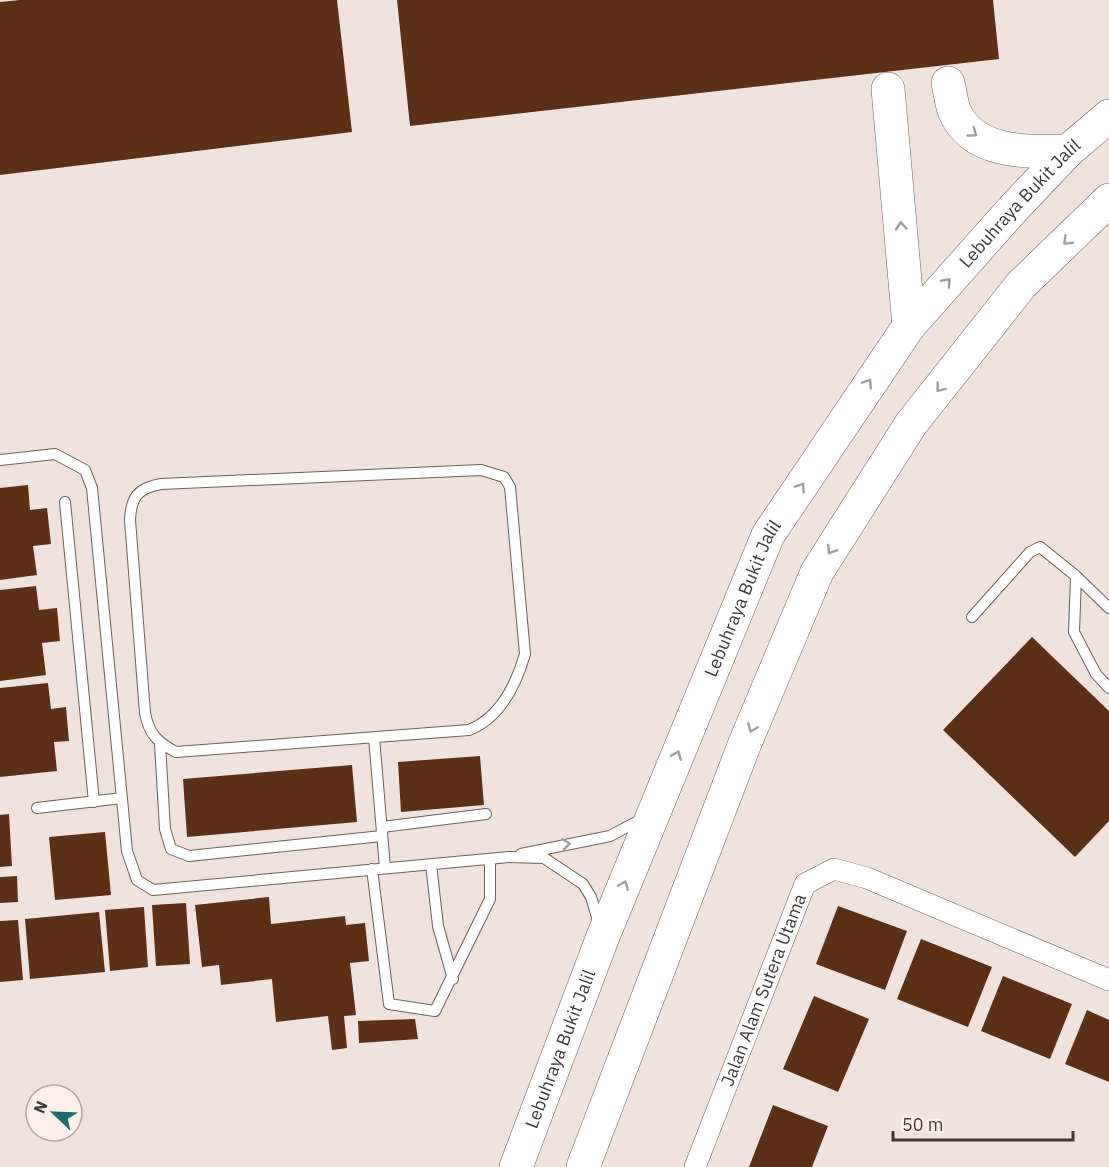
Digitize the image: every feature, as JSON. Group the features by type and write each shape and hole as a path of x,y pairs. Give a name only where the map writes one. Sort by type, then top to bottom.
{"highway":[{"path":"948,82 955,111 967,130 993,145 1027,152 1068,151"},
{"path":"888,89 909,326"},
{"name":"Lebuhraya Bukit Jalil","path":"516,1167 602,939 768,535 909,326 1068,151 1109,116"},
{"path":"583,1167 745,743 817,572 911,424 1013,294 1109,200"}],"street":[{"name":"Jalan Alam Sutera Utama","path":"695,1167 804,884 834,869 867,878 1109,980"}],"lane":[{"path":"0,460 55,454 85,470 92,488 122,798 130,865 137,880 153,890 509,857 544,858 584,884 594,905 602,939"},
{"path":"469,470 493,471 504,477 510,487 525,654 520,671 496,714 483,724 469,730 176,752 160,744 149,731 145,713 130,520 131,504 137,493 146,487 161,484 469,470"},
{"path":"65,502 94,801"},
{"path":"972,617 1030,552 1040,547 1076,576 1109,608"},
{"path":"1076,576 1074,632 1096,674 1109,688"},
{"path":"374,737 385,868"},
{"path":"160,744 165,830 171,849 189,856 382,832 486,814"},
{"path":"37,808 122,798"},
{"path":"509,857 554,845 610,836 635,824 655,810"},
{"path":"372,869 389,1004 435,1011 453,979 490,899 490,859"},
{"path":"431,864 438,926 453,979"}],"building":[{"path":"20,0 337,0 352,132 0,175 0,2"},
{"path":"397,0 993,0 999,59 410,126"},
{"path":"28,485 30,510 47,508 51,544 33,546 37,575 0,580 0,488"},
{"path":"36,586 39,610 57,608 60,641 42,643 46,675 0,681 0,590"},
{"path":"1032,637 1109,711 1109,821 1075,857 943,730"},
{"path":"48,683 51,709 66,707 69,741 54,742 57,771 0,777 0,688"},
{"path":"480,756 484,805 401,812 398,762"},
{"path":"352,765 357,822 187,837 183,779"},
{"path":"9,814 12,866 0,867 0,815"},
{"path":"105,832 111,895 55,900 49,837"},
{"path":"17,876 18,902 0,903 0,877"},
{"path":"269,897 271,924 345,916 346,925 365,923 369,961 350,963 356,1015 344,1016 347,1048 332,1050 328,1016 276,1022 272,979 221,985 219,965 202,967 195,905"},
{"path":"186,903 190,964 156,966 152,905"},
{"path":"838,906 907,931 885,990 816,964"},
{"path":"144,907 148,967 110,971 105,910"},
{"path":"99,912 105,972 30,979 25,919"},
{"path":"18,920 23,980 0,982 0,921"},
{"path":"921,939 992,967 968,1027 897,999"},
{"path":"1003,976 1072,1004 1050,1059 981,1031"},
{"path":"814,996 869,1019 838,1092 783,1069"},
{"path":"1087,1010 1109,1020 1109,1082 1065,1064"},
{"path":"415,1019 418,1039 359,1043 358,1021"},
{"path":"773,1105 828,1126 812,1167 749,1167"}]}
